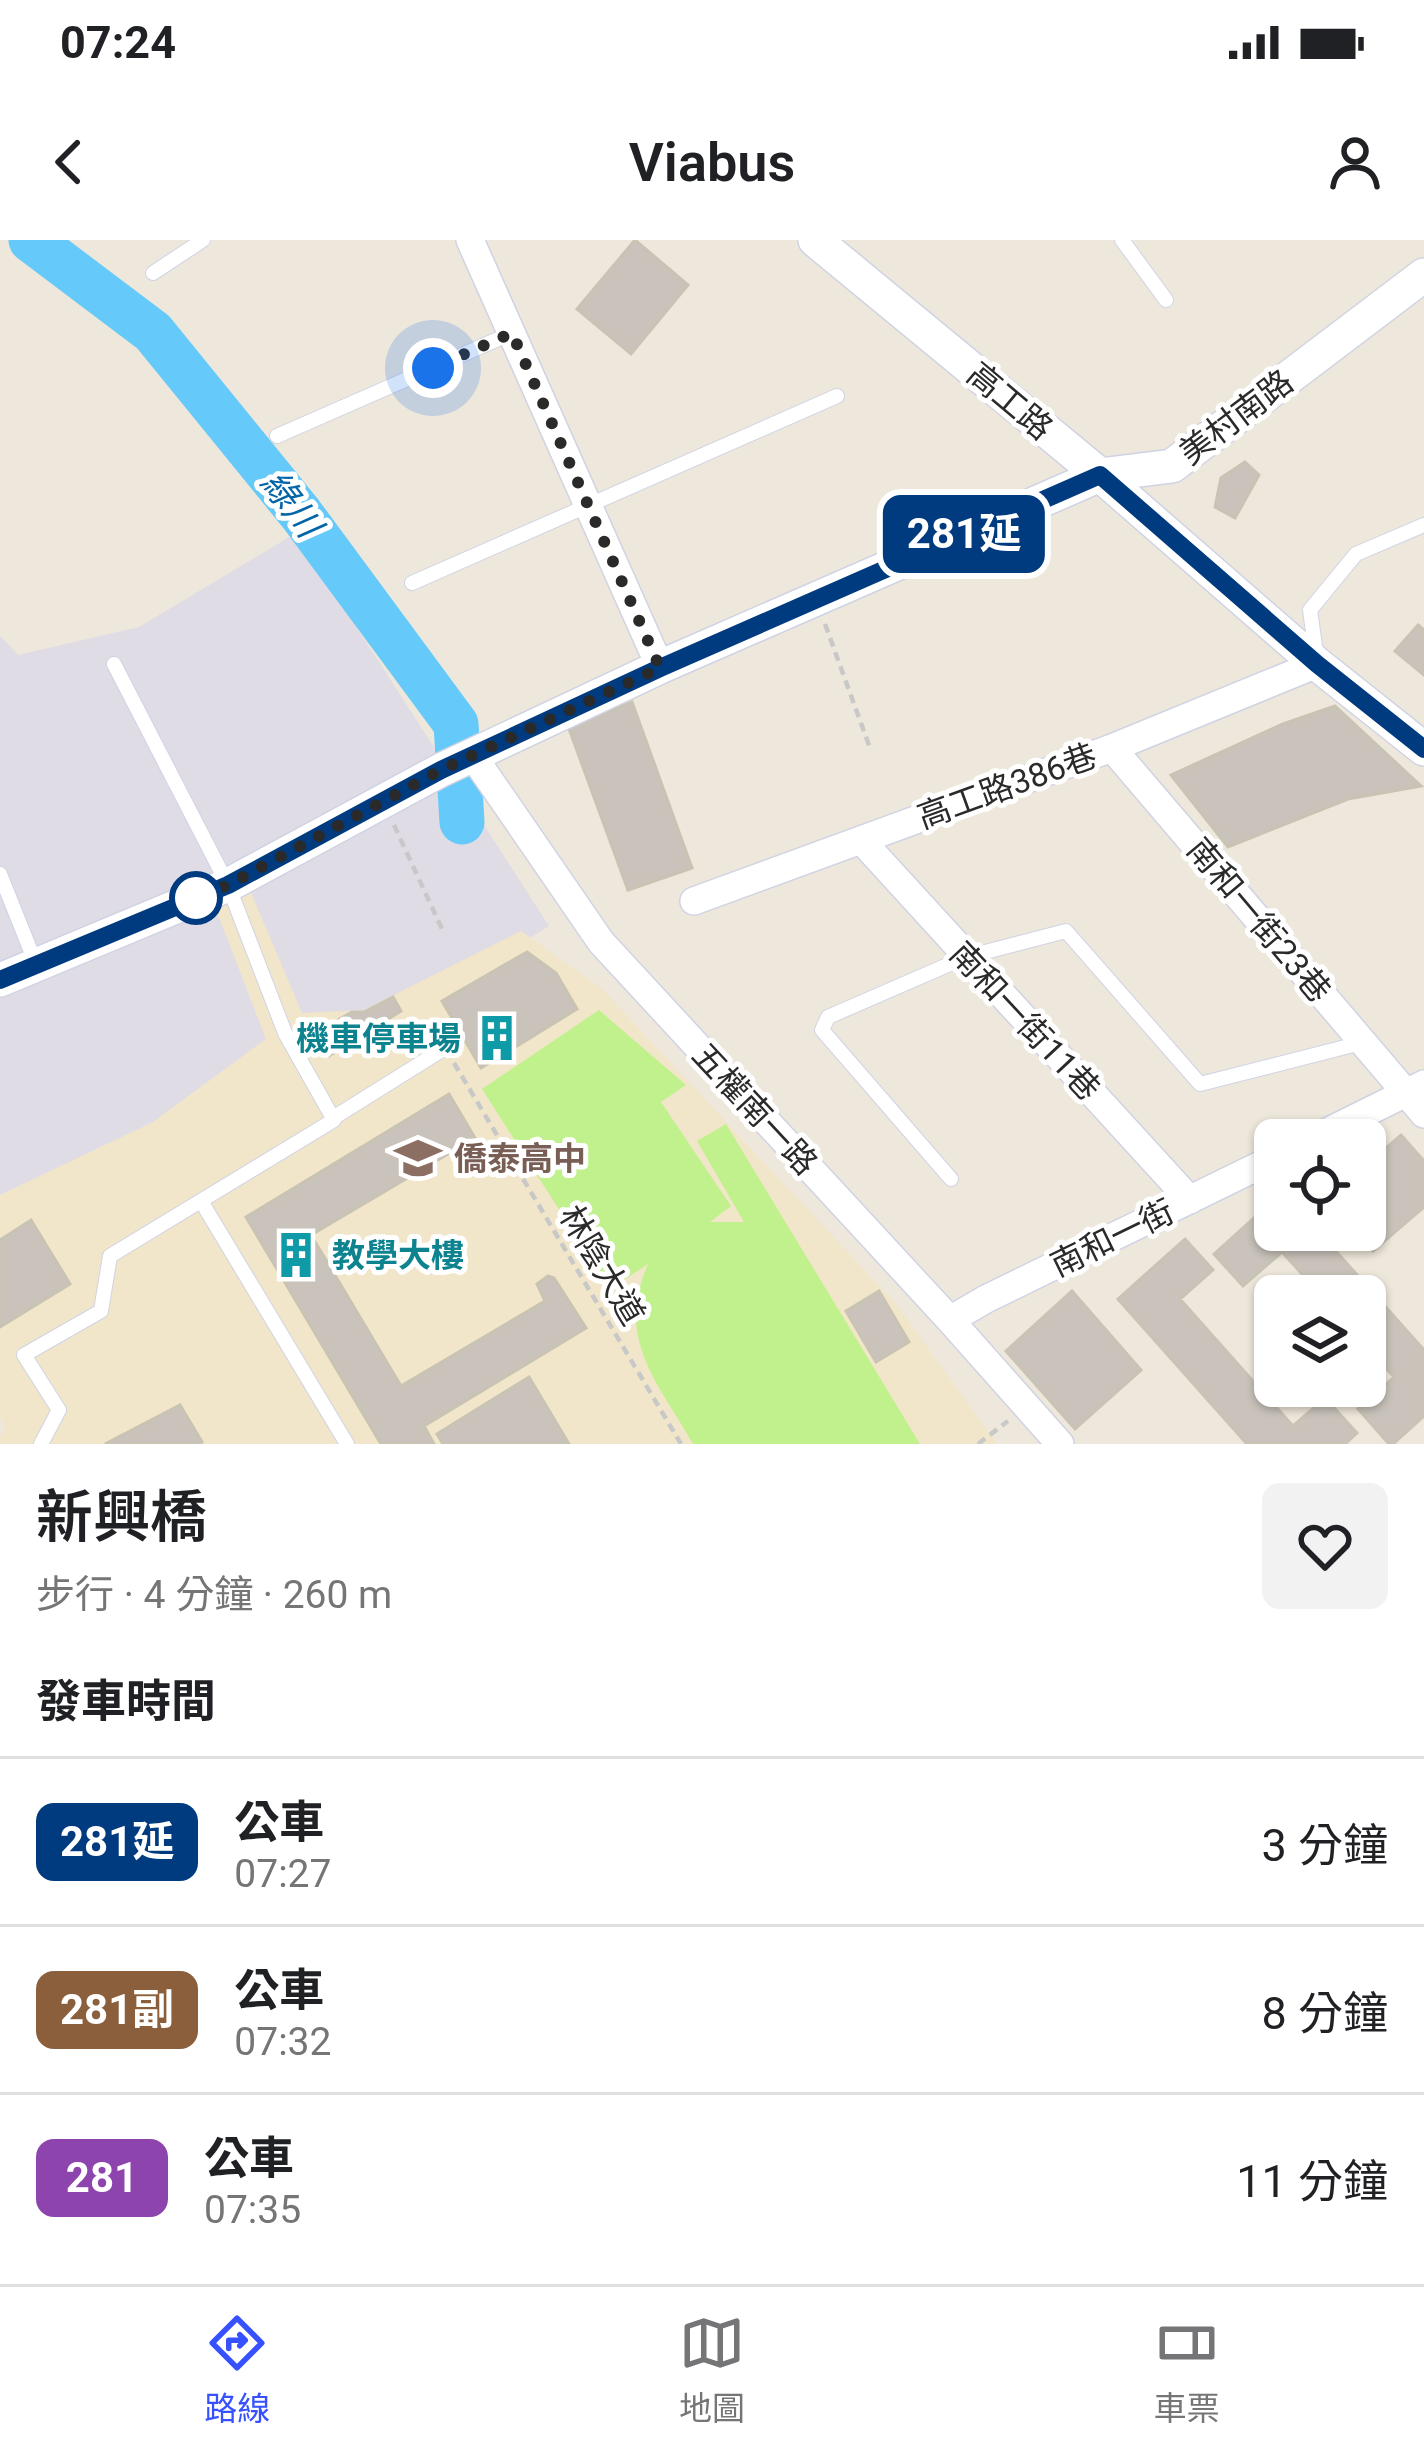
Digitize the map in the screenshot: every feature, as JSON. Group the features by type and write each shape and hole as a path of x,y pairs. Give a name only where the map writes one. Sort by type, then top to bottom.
{"street":[{"path":"470,240 660,668"},
{"name":"高工路","path":"815,240 1424,749"},
{"name":"美村南路","path":"0,980 228,885 430,776 816,599 1100,475 1172,466 1424,275"},
{"name":"高工路386巷","path":"694,902 1112,748 1317,664"},
{"name":"南和一街23巷","path":"1112,748 1363,1042 1418,1097"},
{"name":"五權南一路","path":"486,750 601,942 1060,1444"},
{"name":"南和一街11巷","path":"861,840 1190,1200"},
{"path":"1363,1119 1418,1097"},
{"name":"南和一街","path":"950,1320 1254,1168"}],"lane":[{"path":"153,273 203,240"},
{"path":"1123,240 1166,300"},
{"path":"277,436 512,333"},
{"path":"412,583 837,396"},
{"path":"1317,664 1310,610 1356,554 1424,525"},
{"path":"114,664 228,885 285,1033 333,1118"},
{"path":"0,874 36,964"},
{"path":"951,1179 822,1030 828,1017 966,957 1066,932 1200,1084 1363,1042"},
{"path":"41,1444 59,1410 24,1355 101,1311 110,1256 445,1048"},
{"path":"201,1201 346,1444"}],"path":[{"path":"816,599 869,748"},
{"path":"383,802 442,929"},
{"name":"林陰大道","path":"445,1048 681,1444"},
{"path":"978,1444 1027,1406"}],"shaded area":[{"path":"296,533 549,926 342,1053 305,1153 0,1204 0,636 18,655 139,627"},
{"name":"僑泰高中","path":"249,888 302,1013 364,1010 521,931 602,989 896,1304 997,1444 0,1444 6,1430 0,1417 0,1195 153,1122 266,1039 215,907"}],"green space":[{"path":"599,1010 686,1085 661,1102 731,1206 710,1222 744,1222 697,1141 726,1124 920,1444 693,1444 654,1379 638,1337 639,1291 648,1264 610,1289 482,1089"}],"building":[{"path":"635,240 688,285 631,354 577,309"},
{"path":"1245,462 1259,475 1235,518 1215,507 1221,478"},
{"path":"1418,625 1424,630 1424,675 1395,651"},
{"path":"632,702 692,868 628,890 568,726"},
{"path":"1335,706 1421,786 1348,799 1228,847 1171,775 1283,724"},
{"name":"機車停車場","path":"527,952 556,973 577,1009 481,1068 442,1001"},
{"path":"393,997 401,1011 329,1056 315,1033"},
{"name":"教學大樓","path":"449,1094 475,1138 311,1235 401,1386 545,1301 537,1284 548,1276 554,1278 586,1328 424,1426 434,1444 381,1444 246,1217"},
{"path":"1401,1135 1424,1161 1424,1207 1386,1240 1386,1148"},
{"path":"1254,1218 1254,1251 1336,1251 1357,1275 1303,1275 1282,1252 1243,1286 1214,1254"},
{"path":"31,1220 70,1284 0,1327 0,1240"},
{"path":"1185,1239 1213,1270 1180,1299 1254,1382 1254,1407 1276,1407 1293,1426 1315,1407 1333,1407 1357,1433 1345,1444 1247,1444 1118,1299"},
{"path":"879,1291 909,1342 876,1362 846,1311"},
{"path":"1072,1291 1141,1370 1075,1429 1006,1351"},
{"path":"1386,1307 1424,1350 1424,1416 1389,1444 1358,1409 1386,1407 1386,1384 1394,1377 1386,1368"},
{"path":"529,1377 569,1444 443,1444 437,1434"},
{"path":"180,1405 202,1442 105,1444"}],"waterway":[{"name":"綠川","path":"31,240 153,332 301,514 456,724 462,822"}],"bus line":[{"name":"281延","path":"0,980 228,885 441,770 660,668 1100,475 1317,664 1424,749"}],"place":[{"name":"機車停車場","path":"497,1038"},
{"name":"僑泰高中","path":"418,1158"},
{"name":"教學大樓","path":"296,1255"}],"route":[{"path":"196,898 190,901 441,770 660,668 512,333 433,368"}]}
